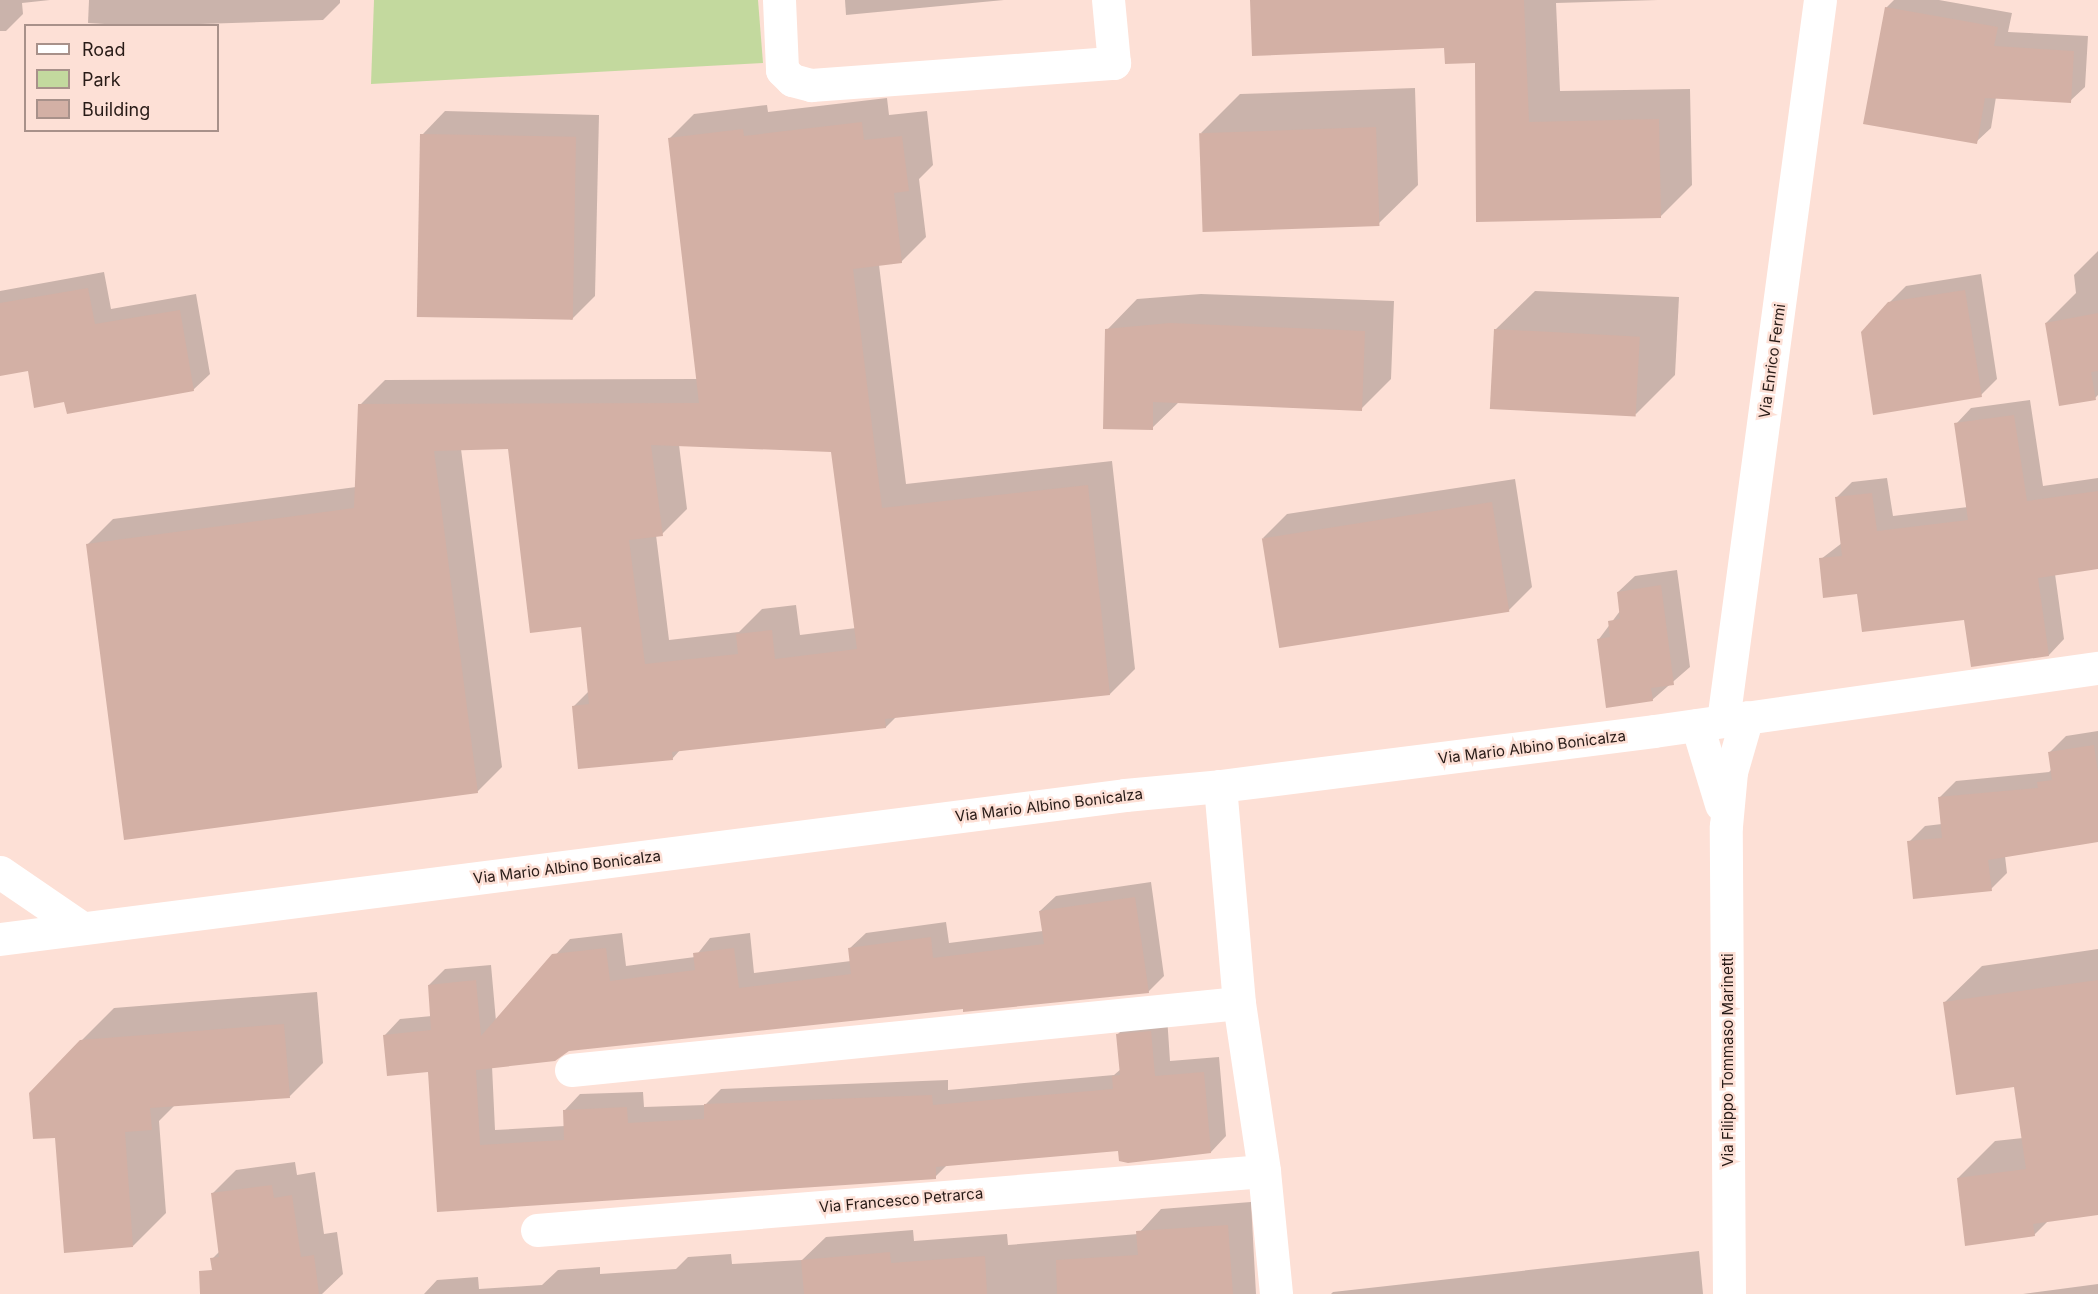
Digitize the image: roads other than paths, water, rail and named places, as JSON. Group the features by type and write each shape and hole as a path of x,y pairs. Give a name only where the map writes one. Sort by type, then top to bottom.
{"street":[{"path":"779,0 782,70 792,80 811,85 1114,63 1108,0"},
{"name":"Via Enrico Fermi","path":"1722,721 1820,0"},
{"name":"Via Mario Albino Bonicalza","path":"0,939 1125,795 1220,786 1722,721 2098,668"},
{"name":"Via Filippo Tommaso Marinetti","path":"1722,721 1714,772 1726,826"},
{"name":"Via Filippo Tommaso Marinetti","path":"1722,721 1731,772 1726,826 1729,1294"},
{"path":"1220,786 1239,1003 1264,1171 1276,1294"},
{"path":"0,872 82,928"},
{"path":"571,1070 1239,1003"},
{"name":"Via Francesco Petrarca","path":"537,1230 1264,1171"}]}
